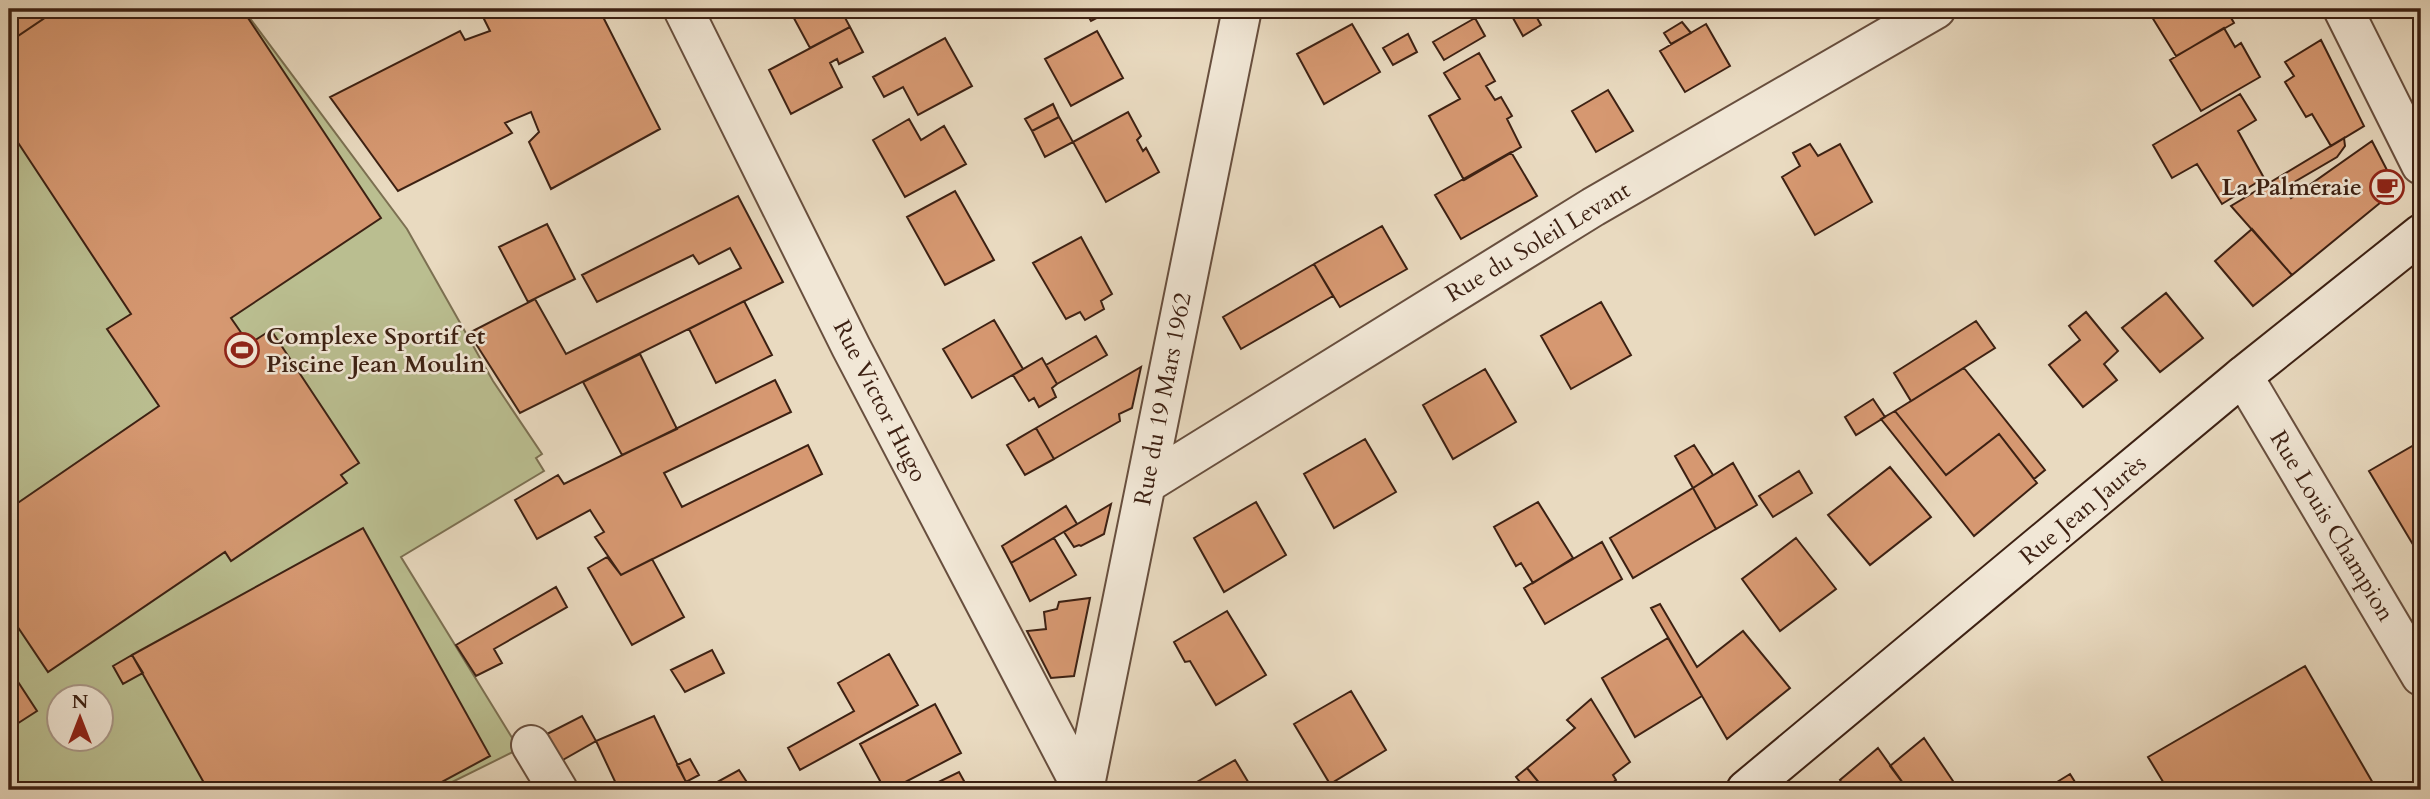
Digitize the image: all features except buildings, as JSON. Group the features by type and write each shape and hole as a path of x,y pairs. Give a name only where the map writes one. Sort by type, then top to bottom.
{"street":[{"name":"Rue Victor Hugo","path":"683,9 851,346 1084,790"},
{"name":"Rue du 19 Mars 1962","path":"1084,790 1242,9"},
{"name":"Rue du Soleil Levant","path":"1146,484 1592,207 1936,9"},
{"path":"2343,9 2421,165"},
{"name":"Rue Jean Jaurès","path":"1746,790 2243,376 2421,233"},
{"name":"Rue Louis Champion","path":"2243,376 2421,676"},
{"path":"531,745 558,790"}],"green space":[{"name":"Complexe Sportif et Piscine Jean Moulin","path":"58,9 243,9 407,229 493,381 542,454 536,458 544,471 401,557 519,749 436,790 9,790 9,42"}],"place":[{"name":"La Palmeraie","path":"2387,187"},
{"name":"Complexe Sportif et Piscine Jean Moulin","path":"242,350"}]}
